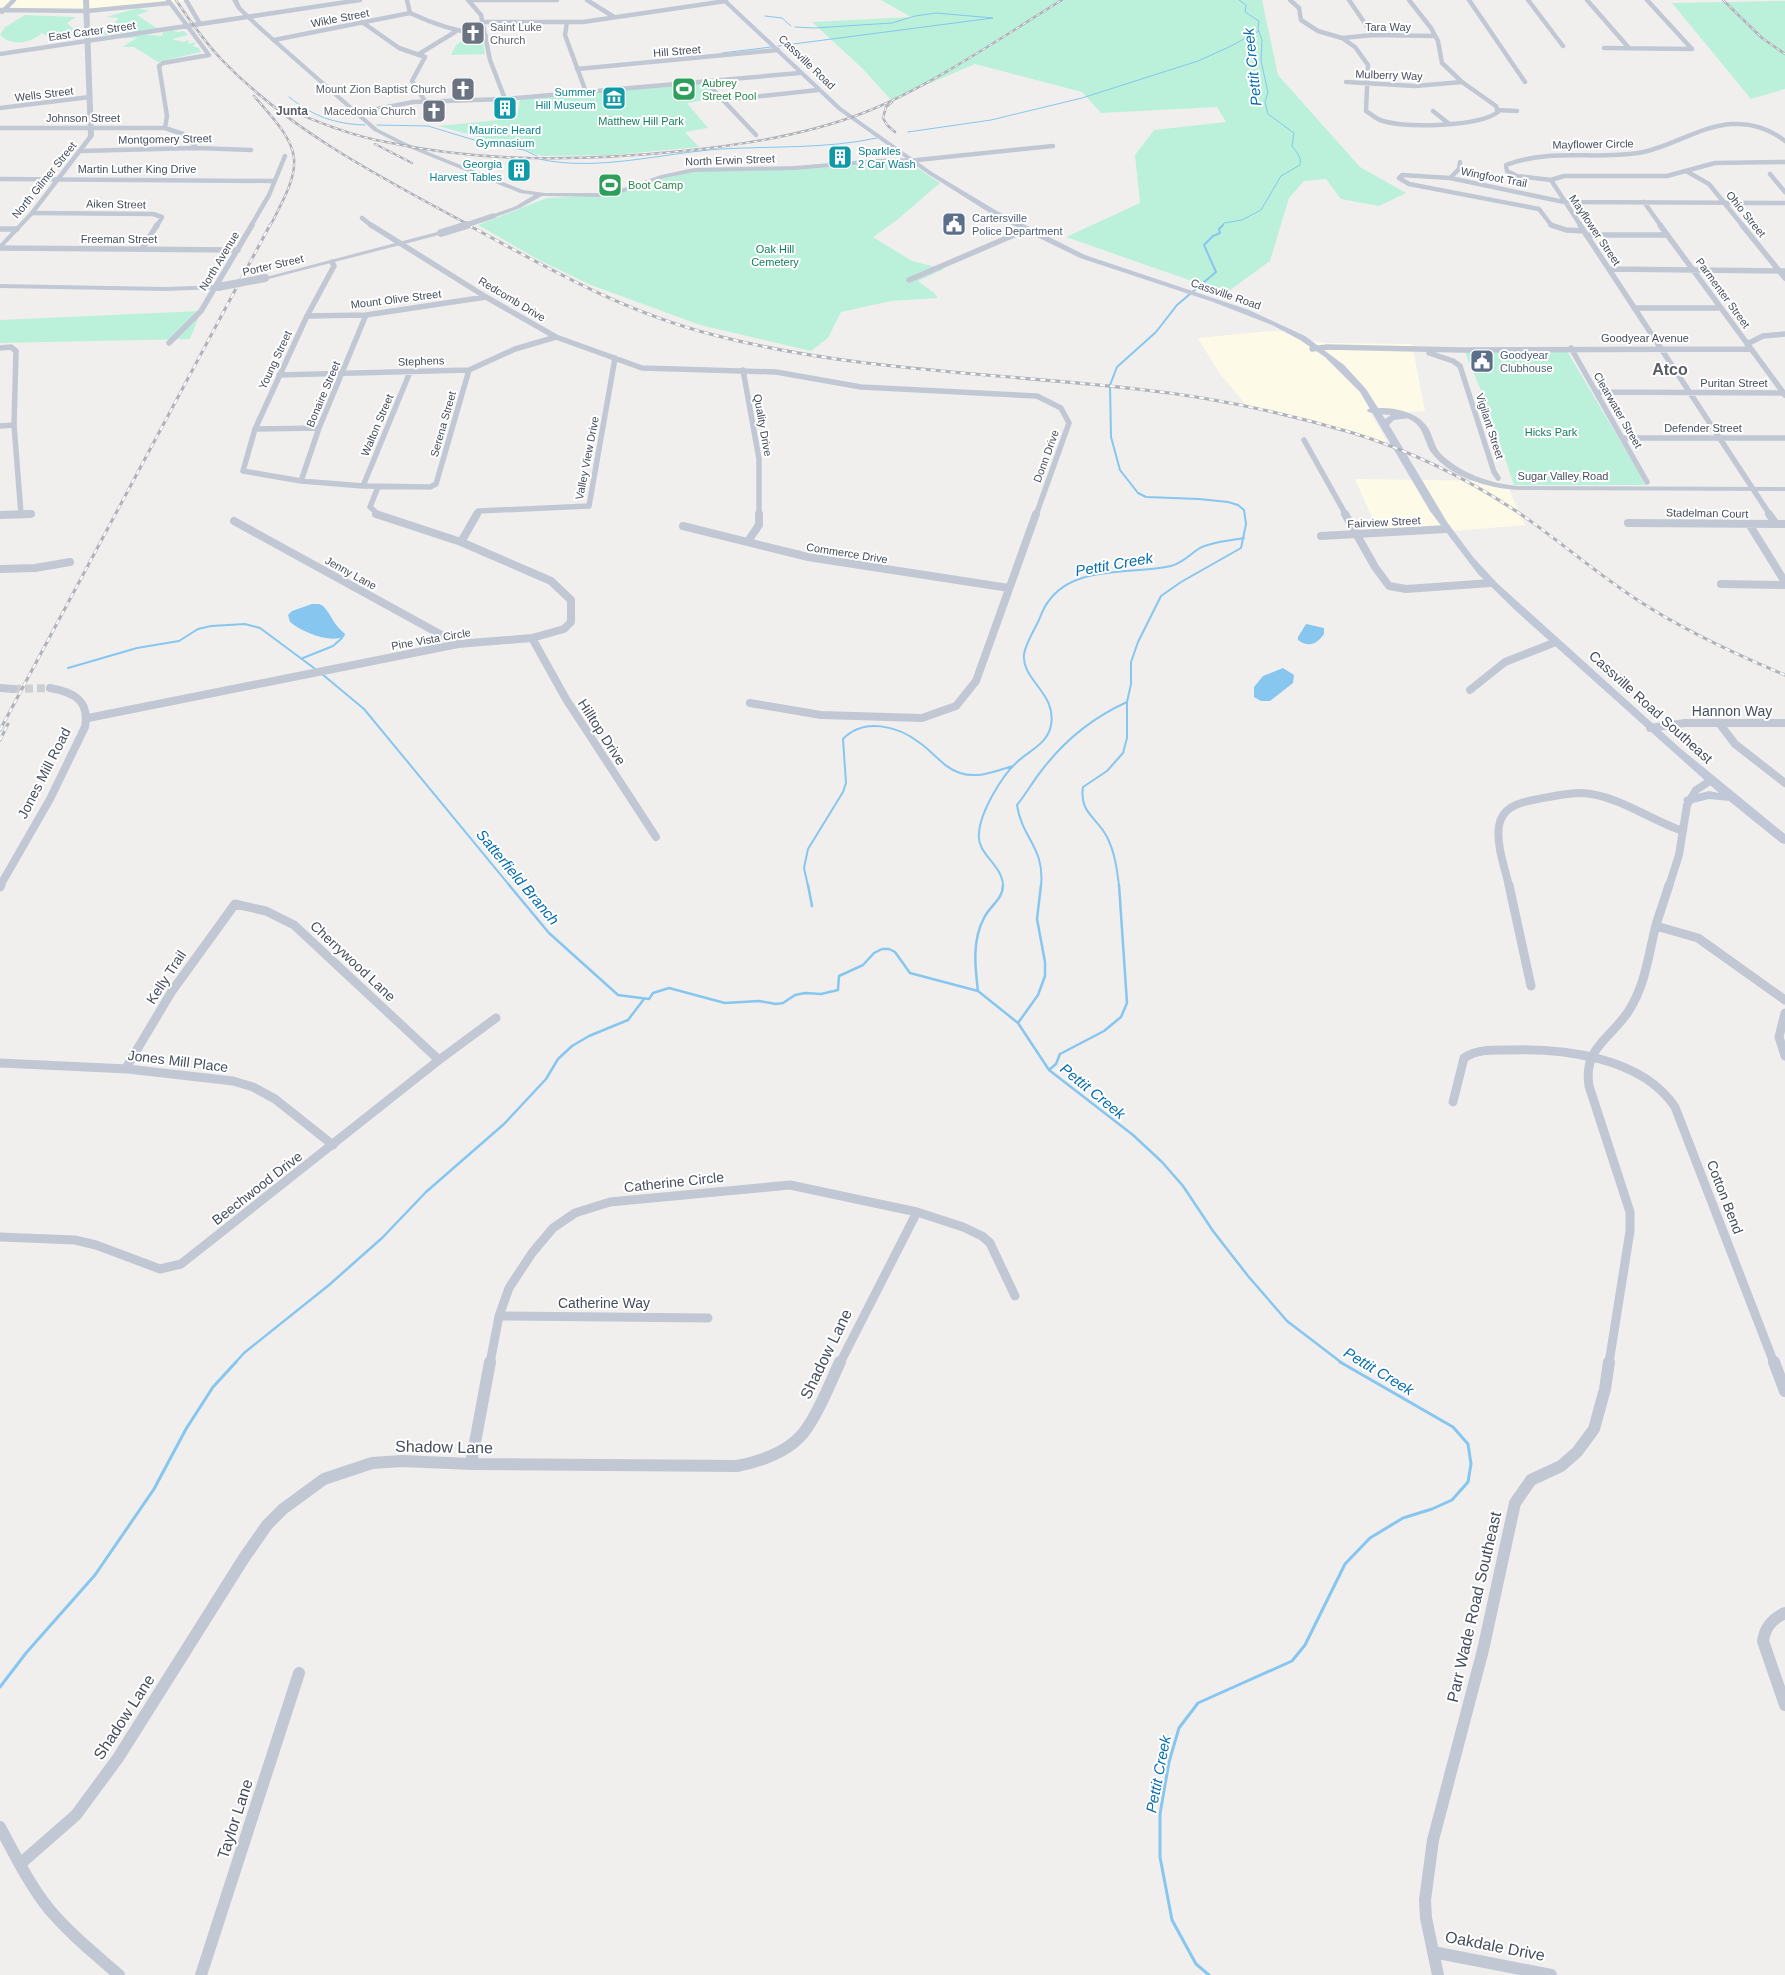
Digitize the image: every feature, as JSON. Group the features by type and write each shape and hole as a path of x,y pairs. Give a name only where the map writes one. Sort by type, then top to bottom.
{"main road":[{"name":"Cassville Road","path":"725,1 744,16 800,73 839,108 951,186 1021,230 1060,251 1085,261 1272,323 1312,346 1343,375 1386,423 1404,460 1447,528 1470,560 1501,592"},
{"name":"Cassville Road","path":"994,212 1021,230"},
{"name":"Cassville Road","path":"1312,346 1332,350 1361,387 1397,452 1404,460"},
{"path":"1386,423 1391,418 1407,416"},
{"name":"Cassville Road Southeast","path":"1501,592 1710,781 1785,840"},
{"path":"1689,800 1709,795 1732,799"}],"street":[{"path":"0,14 14,0"},
{"name":"North Gilmer Street","path":"0,248 32,213 90,137 86,0"},
{"path":"186,0 200,24"},
{"name":"North Erwin Street","path":"236,0 238,7 376,130 391,139 508,188 540,195 587,196 611,194 672,174 694,170 785,168 913,160 1053,146"},
{"name":"East Carter Street","path":"0,54 360,0"},
{"path":"407,0 410,13 438,27 455,32 486,36"},
{"path":"468,0 557,0"},
{"path":"468,0 483,22 490,60 505,98"},
{"path":"587,0 614,17"},
{"path":"1290,0 1299,8 1301,20 1318,30 1342,38 1355,47 1368,64 1366,111 1381,121 1413,126 1448,123 1490,118 1498,112 1497,110"},
{"path":"1349,0 1373,35"},
{"path":"1408,0 1435,36 1442,64 1462,82 1496,106 1497,110"},
{"path":"1469,0 1525,82"},
{"path":"1528,0 1563,46"},
{"path":"1587,0 1628,48"},
{"path":"1604,48 1692,49 1646,0"},
{"path":"2,10 87,11 169,1 186,26 210,55 163,63 159,66 167,116 165,128 184,134 197,148"},
{"path":"483,22 566,22 725,1"},
{"name":"Wikle Street","path":"274,40 410,13"},
{"path":"362,22 399,48 425,57 412,80 426,101"},
{"path":"566,22 564,31 586,92"},
{"path":"420,54 455,32"},
{"name":"Tara Way","path":"1342,38 1373,35 1435,36"},
{"name":"Hill Street","path":"577,69 778,50"},
{"path":"356,112 426,101 586,92 800,73"},
{"path":"705,81 756,135"},
{"name":"Mulberry Way","path":"1346,82 1415,86 1462,82"},
{"path":"724,100 818,90"},
{"name":"Wells Street","path":"0,108 90,97"},
{"path":"1433,110 1448,123"},
{"path":"1497,110 1518,111"},
{"path":"1757,127 1762,121"},
{"name":"Mayflower Circle","path":"1551,180 1518,176 1507,171 1506,165 1520,158 1537,154 1637,154 1655,150 1697,131 1733,124 1757,127 1773,133 1785,141"},
{"name":"Johnson Street","path":"1,130 165,128"},
{"name":"Montgomery Street","path":"80,151 197,148 251,150"},
{"name":"North Avenue","path":"169,343 201,311 216,287 269,195 285,156"},
{"path":"1450,178 1459,169 1460,162"},
{"name":"Mayflower Street","path":"1776,524 1551,180 1564,176 1667,176 1715,163 1785,162"},
{"name":"Ohio Street","path":"1686,171 1705,181 1712,188 1782,271 1785,278"},
{"path":"1770,174 1785,192"},
{"name":"Wingfoot Trail","path":"1585,233 1552,226 1539,209 1409,184 1399,178 1402,175 1450,178 1564,202 1785,203"},
{"name":"Martin Luther King Drive","path":"0,179 274,181"},
{"name":"Porter Street","path":"0,286 166,289 216,287 265,278 404,244 518,207 540,195"},
{"name":"Parmenter Street","path":"1644,202 1784,394"},
{"name":"Aiken Street","path":"32,213 153,214 162,217 142,249"},
{"path":"362,218 404,244"},
{"path":"0,229 17,229"},
{"path":"908,280 1021,230"},
{"path":"1585,233 1667,235"},
{"name":"Redcomb Drive","path":"404,244 486,297 556,337 615,358"},
{"name":"Freeman Street","path":"0,248 238,250"},
{"name":"Young Street","path":"301,481 243,471 255,429 307,316 334,266 332,262"},
{"path":"1609,269 1782,271"},
{"name":"Mount Olive Street","path":"307,316 366,314 486,297"},
{"path":"1634,308 1721,308"},
{"name":"Bonaire Street","path":"301,481 318,428 343,373 366,314"},
{"name":"Goodyear Avenue","path":"1332,350 1749,346 1763,336 1785,334"},
{"name":"Stephens","path":"279,375 469,370 515,349 556,337"},
{"path":"0,348 11,347 16,351 14,425 21,514"},
{"name":"Vigilant Street","path":"1418,348 1453,361 1460,366 1494,472 1498,478"},
{"name":"Clearwater Street","path":"1571,348 1647,482"},
{"name":"Donn Drive","path":"615,358 642,368 776,372 861,387 1037,396 1061,408 1069,423 976,681 956,706 922,718 869,717 821,715 750,702"},
{"name":"Valley View Drive","path":"461,542 478,511 589,506 615,358"},
{"name":"Serena Street","path":"436,484 469,370"},
{"name":"Quality Drive","path":"743,370 760,459 759,525 748,541"},
{"name":"Walton Street","path":"362,486 410,372"},
{"name":"Puritan Street","path":"1596,392 1784,394"},
{"name":"Sugar Valley Road","path":"1375,411 1407,416 1423,426 1432,448 1445,460 1467,473 1500,486 1517,488 1785,489"},
{"path":"0,426 14,425"},
{"path":"255,429 318,428"},
{"name":"Defender Street","path":"1622,438 1785,438"},
{"path":"1304,440 1375,567 1389,586 1406,589 1491,583"},
{"path":"301,481 362,486 430,487 436,484"},
{"name":"Pine Vista Circle","path":"88,718 458,644 532,638 564,630 571,622 571,600 551,581 461,542 376,514 370,507 378,486"},
{"path":"0,515 31,514"},
{"name":"Jenny Lane","path":"234,521 458,644"},
{"name":"Stadelman Court","path":"1628,522 1785,524"},
{"path":"1749,524 1785,584"},
{"name":"Commerce Drive","path":"683,526 808,557 1009,588"},
{"name":"Fairview Street","path":"1321,536 1447,528"},
{"path":"0,569 35,568 70,562"},
{"path":"1721,584 1785,584"},
{"name":"Hilltop Drive","path":"532,638 566,699 656,838"},
{"path":"1470,690 1505,662 1556,642"},
{"path":"0,688 13,689"},
{"name":"Jones Mill Road","path":"0,887 74,752 88,718 84,706 75,696 66,691 50,688"},
{"name":"Hannon Way","path":"1650,728 1684,723 1785,723"},
{"path":"1719,723 1735,744 1785,783"},
{"path":"1591,1056 1628,1012 1646,974 1656,926 1675,872 1689,800 1696,790 1710,781"},
{"path":"1531,986 1498,836 1500,817 1505,811 1514,805 1530,801 1572,794 1591,794 1609,799 1658,822 1683,831"},
{"name":"Cherrywood Lane","path":"235,904 256,908 287,920 294,925 439,1060"},
{"name":"Kelly Trail","path":"126,1068 172,991 235,904"},
{"path":"1656,926 1698,938 1785,1000"},
{"path":"1785,1013 1783,1014 1779,1037 1785,1056"},
{"name":"Beechwood Drive","path":"0,1237 75,1240 96,1245 145,1264 168,1269 181,1264 439,1060 496,1018"},
{"name":"Cotton Bend","path":"1454,1102 1464,1058 1471,1052 1556,1050 1591,1056 1615,1064 1654,1082 1676,1107 1785,1391"},
{"name":"Parr Wade Road Southeast","path":"1438,1975 1425,1900 1433,1840 1483,1650 1514,1503 1531,1480 1561,1466 1577,1452 1594,1429 1605,1389 1630,1231 1630,1212 1589,1086 1587,1074 1591,1056"},
{"name":"Jones Mill Place","path":"0,1063 126,1068 214,1077 254,1088 275,1100 333,1145"},
{"name":"Catherine Circle","path":"471,1464 499,1316 509,1288 532,1253 553,1228 575,1213 610,1202 790,1185 917,1212 963,1227 982,1236 990,1243 1016,1296"},
{"name":"Shadow Lane","path":"20,1864 76,1815 118,1758 244,1558 267,1525 283,1509 324,1479 372,1463 737,1466 759,1462 782,1451 807,1429 917,1212"},
{"name":"Catherine Way","path":"499,1316 708,1318"},
{"path":"1785,1613 1771,1621 1764,1633 1764,1641 1785,1705"},
{"name":"Taylor Lane","path":"202,1975 299,1673"},
{"path":"0,1827 20,1864 49,1909 119,1975"},
{"name":"Oakdale Drive","path":"1433,1952 1551,1975"}],"shaded area":[{"path":"0,0 186,1 92,10 0,9"},
{"path":"1271,331 1295,332 1311,341 1326,343 1412,344 1425,411 1371,414 1387,442 1248,407 1220,374 1198,338"},
{"path":"1355,479 1493,481 1507,485 1525,525 1454,531 1378,531"}],"green space":[{"path":"881,0 1262,0 1278,75 1360,167 1406,193 1379,206 1341,199 1326,179 1304,181 1289,198 1270,261 1226,293 1066,237 1140,203 1135,155 1154,130 1226,122 1217,107 1101,113 1082,92 975,64 891,100 863,69 812,22 911,17"},
{"path":"1785,1 1785,89 1751,99 1672,3"},
{"path":"138,8 149,11 137,15 158,29 93,36 94,33 109,31 122,25 114,23 119,18 106,17"},
{"path":"25,15 76,17 67,23 81,35 51,39 42,33 27,41 16,42 5,39 0,35 5,27"},
{"path":"170,30 184,31 188,35 172,39 183,42 189,40 188,44 196,42 193,46 199,48 201,52 158,62 134,47 122,47 137,38 120,38 143,34 162,36 163,32"},
{"path":"470,35 482,37 485,54 451,55 456,45"},
{"name":"Matthew Hill Park","path":"703,83 719,98 687,103 708,128 685,132 699,147 612,155 542,156 438,126 517,118 520,99"},
{"name":"Oak Hill Cemetery","path":"902,162 912,164 940,183 897,220 873,237 912,261 944,269 918,281 938,298 891,301 841,312 828,338 811,351 700,325 591,285 539,260 478,225 547,198 614,195 658,179 692,171 799,169"},
{"path":"201,311 190,339 0,343 0,320"},
{"name":"Hicks Park","path":"1567,351 1645,485 1514,485 1485,400 1465,352"}],"water":[{"path":"312,604 323,606 327,610 345,634 344,637 323,638 290,622 288,615 292,611"},
{"path":"1306,624 1324,628 1324,634 1312,644 1306,644 1298,640"},
{"path":"1283,668 1294,675 1293,683 1270,701 1261,701 1254,697 1254,687 1263,676"}],"waterway":[{"name":"Pettit Creek","path":"1239,0 1246,5 1245,12 1259,21 1259,31"},
{"path":"778,46 993,18 936,13 915,16 892,23 814,28 795,27"},
{"path":"765,16 782,18 791,26"},
{"path":"908,132 991,120 1082,98 1198,61 1259,31"},
{"name":"Pettit Creek","path":"1222,226 1224,223 1242,220 1261,210 1281,176 1300,165 1298,155 1292,146 1294,133 1268,114 1265,102 1268,92 1261,61 1262,40 1259,31"},
{"path":"722,53 771,47"},
{"path":"289,97 324,118 343,123 365,125"},
{"path":"377,125 428,126 484,143 524,150 537,156"},
{"path":"539,159 561,162 607,163 699,151 819,146 877,138"},
{"name":"Pettit Creek","path":"1222,226 1219,229 1220,233 1213,236 1204,245 1216,272 1177,305 1156,332 1117,367 1110,385 1111,437 1120,470 1138,493 1146,497 1199,499 1238,505 1244,510 1246,524 1243,538"},
{"name":"Pettit Creek","path":"1013,766 1042,742 1049,732 1051,725 1049,704 1028,672 1024,654 1046,604 1059,590 1088,576 1171,566 1205,546 1243,538"},
{"path":"1127,702 1131,684 1131,662 1138,642 1161,596 1181,582 1241,548 1243,538"},
{"name":"Satterfield Branch","path":"68,668 137,648 179,641 198,629 211,626 245,624 260,628 318,671"},
{"path":"303,658 333,646 342,638"},
{"name":"Satterfield Branch","path":"322,674 364,709 510,886"},
{"path":"1041,885 1040,862 1023,827 1017,805 1060,749 1091,722 1127,702"},
{"path":"1119,886 1112,849 1103,830 1086,809 1082,796 1083,787 1107,771 1123,753 1127,738 1127,702"},
{"path":"808,886 804,868 808,849 843,792 846,783 843,739 851,732 871,726 892,728 920,743 949,768 967,775 987,774 1013,766"},
{"name":"Pettit Creek","path":"1003,885 999,872 981,847 979,833 983,816 992,796 1013,766"},
{"name":"Satterfield Branch","path":"509,885 549,933 618,995 649,999 653,993 669,988 725,1003 759,1001 776,1004 783,1003 795,995 805,993 821,994 838,990 839,976 863,965 874,953 882,949 889,949 895,952 910,973 978,991"},
{"path":"808,885 812,906"},
{"name":"Pettit Creek","path":"978,991 975,963 976,944 980,926 987,913 999,899 1003,885"},
{"path":"1018,1023 1038,995 1045,976 1045,962 1037,919 1041,885"},
{"path":"1049,1070 1056,1064 1060,1054 1104,1031 1121,1017 1127,1003 1119,885"},
{"name":"Pettit Creek","path":"978,991 1018,1023"},
{"path":"235,1363 244,1353 329,1285 382,1238 426,1192 504,1124 546,1079 558,1059 572,1046 589,1036 628,1020 644,999"},
{"name":"Pettit Creek","path":"1018,1023 1049,1070"},
{"name":"Pettit Creek","path":"1049,1070 1133,1135 1162,1162 1183,1186 1213,1231 1248,1276 1287,1321 1342,1363"},
{"path":"0,1687 26,1653 95,1575 154,1489 186,1429 213,1387 236,1362"},
{"name":"Pettit Creek","path":"1209,1975 1196,1964 1172,1920 1160,1857 1160,1814 1169,1762 1179,1728 1198,1703 1292,1661 1305,1645 1345,1564 1370,1538 1403,1518 1432,1509 1452,1500 1468,1482 1471,1464 1468,1444 1453,1427 1340,1362"}],"tunnel":[{"path":"13,689 50,688"}],"railway":[{"path":"176,0 222,60 278,110 308,132 372,172 471,226"},
{"path":"289,110 337,129 361,136 423,149 460,154 534,158 609,157 729,146 797,133 863,113 914,90 939,76 1062,0"},
{"path":"1723,0 1762,38 1785,54"},
{"path":"254,96 283,131 294,157 294,171 289,186 270,226"},
{"path":"892,102 886,107 883,118 887,125 895,132"},
{"path":"375,144 412,163"},
{"path":"0,730 270,225"},
{"path":"468,225 558,273 618,302 714,335 766,347 871,364 1137,389 1192,396 1300,418 1375,440 1418,457 1480,489 1519,513 1608,580 1656,612 1710,641 1785,675"},
{"path":"0,740 8,724"}],"place":[{"name":"Saint Luke Church","path":"473,33"},
{"name":"Mount Zion Baptist Church","path":"463,89"},
{"name":"Aubrey Street Pool","path":"684,89"},
{"name":"Summer Hill Museum","path":"614,98"},
{"name":"Maurice Heard Gymnasium","path":"505,108"},
{"name":"Macedonia Church","path":"434,111"},
{"name":"Sparkles 2 Car Wash","path":"840,157"},
{"name":"Georgia Harvest Tables","path":"519,170"},
{"name":"Boot Camp","path":"610,185"},
{"name":"Cartersville Police Department","path":"954,224"},
{"name":"Goodyear Clubhouse","path":"1482,361"}],"district":[{"name":"Junta","path":"292,111"},
{"name":"Atco","path":"1670,369"}]}
